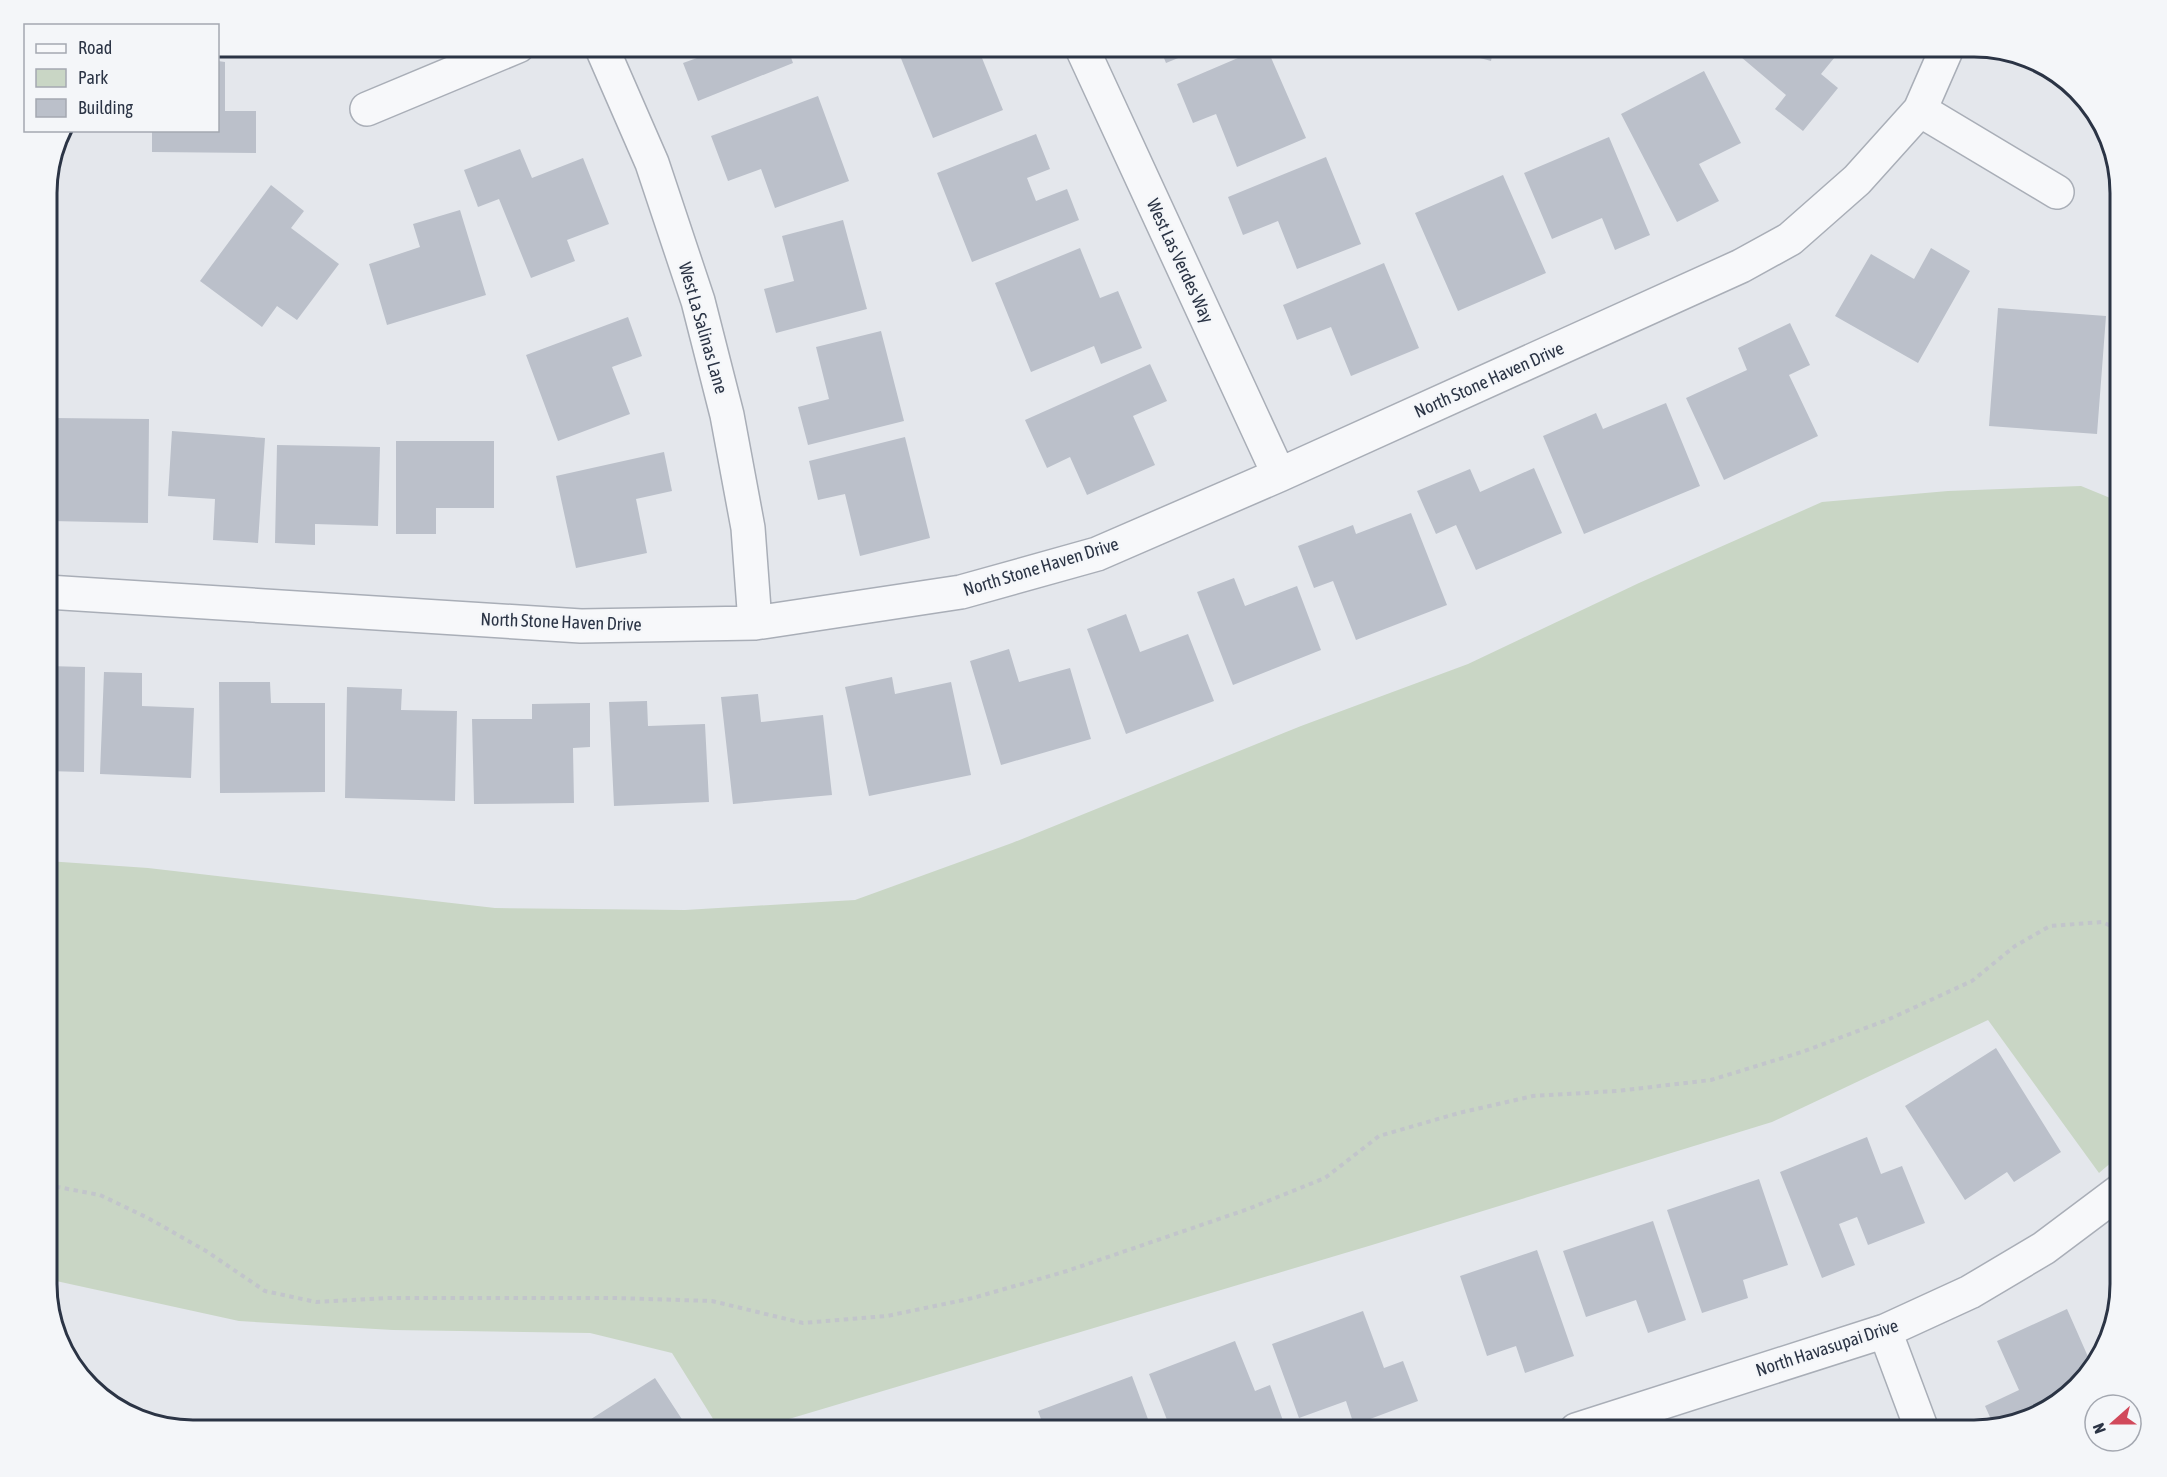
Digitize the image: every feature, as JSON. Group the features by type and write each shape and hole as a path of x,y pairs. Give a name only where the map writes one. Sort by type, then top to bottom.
{"street":[{"path":"367,110 492,57"},
{"name":"West La Salinas Lane","path":"606,57 652,163 698,302 727,415 748,528 754,623"},
{"name":"West Las Verdes Way","path":"1086,57 1279,475"},
{"name":"North Stone Haven Drive","path":"57,593 581,626 754,623 961,592 1097,554 1279,475 1730,271 1790,239 1857,180 1920,110 1943,57"},
{"path":"1920,110 2057,192"},
{"name":"North Havasupai Drive","path":"1610,1420 1885,1331 1970,1292 1998,1276 2044,1248 2110,1199"},
{"path":"1885,1331 1918,1420"}],"path":[{"path":"57,1187 100,1195 148,1218 207,1251 265,1291 316,1302 387,1298 616,1298 712,1301 803,1323 887,1316 973,1298 1067,1271 1248,1209 1325,1178 1378,1136 1459,1113 1533,1096 1617,1091 1711,1080 1823,1044 1887,1020 1972,981 2015,946 2050,926 2102,922 2110,925"}],"green space":[{"path":"2081,486 2110,498 2110,1164 2099,1173 1988,1020 1772,1122 1372,1245 786,1420 714,1420 672,1353 590,1333 393,1330 239,1321 57,1281 57,862 148,868 495,908 685,910 855,900 1012,843 1301,726 1468,664 1639,583 1822,502 1948,491"}],"building":[{"path":"700,57 791,57 793,63 698,101 683,63"},
{"path":"900,57 984,57 982,58 1003,110 933,138"},
{"path":"1164,57 1181,57 1166,63"},
{"path":"1240,57 1271,57 1306,138 1237,167 1216,114 1193,123 1177,84"},
{"path":"1476,57 1492,57 1491,61"},
{"path":"1741,57 1835,57 1821,74 1838,88 1803,131 1775,109 1786,95"},
{"path":"219,61 225,62 225,111 256,111 256,153 152,152 152,132 219,132"},
{"path":"1704,71 1741,143 1699,164 1719,201 1677,222 1621,114"},
{"path":"818,96 849,181 775,208 761,169 728,181 711,136"},
{"path":"1036,134 1050,169 1027,178 1036,201 1067,189 1079,220 972,262 937,173"},
{"path":"1609,137 1650,235 1615,250 1602,218 1552,239 1524,173"},
{"path":"520,149 532,178 583,158 609,224 567,240 575,261 531,278 499,199 478,207 464,170"},
{"path":"1326,157 1361,244 1297,269 1278,221 1243,235 1228,197"},
{"path":"1503,175 1546,273 1458,311 1415,213"},
{"path":"271,185 304,211 291,228 339,264 297,320 277,306 262,327 200,281"},
{"path":"460,210 486,295 387,325 369,264 420,247 413,224"},
{"path":"843,220 867,309 776,333 764,289 794,281 782,236"},
{"path":"1080,248 1100,298 1118,291 1142,348 1101,364 1094,346 1031,372 995,283"},
{"path":"1931,248 1970,271 1918,363 1835,316 1871,254 1914,279"},
{"path":"1384,263 1419,348 1351,376 1331,327 1297,340 1283,305"},
{"path":"1998,308 2106,316 2097,434 1989,426"},
{"path":"628,317 642,356 612,367 630,414 558,441 526,355"},
{"path":"1790,323 1810,365 1789,375 1818,436 1724,480 1686,398 1747,370 1738,348"},
{"path":"881,331 904,421 808,445 798,407 829,399 816,347"},
{"path":"1150,364 1167,401 1133,416 1155,465 1087,495 1070,457 1047,468 1025,420"},
{"path":"1666,403 1700,486 1584,534 1543,436 1596,413 1603,429"},
{"path":"57,418 149,419 148,523 57,521"},
{"path":"172,431 265,438 258,543 213,540 215,499 168,496"},
{"path":"905,437 930,538 860,556 845,494 818,500 809,461"},
{"path":"396,441 494,441 494,508 436,508 436,534 396,534"},
{"path":"277,445 380,447 378,526 315,524 315,545 275,543"},
{"path":"664,452 672,491 636,499 647,553 576,568 556,476"},
{"path":"1534,468 1562,533 1476,570 1456,525 1436,534 1417,491 1470,469 1480,492"},
{"path":"1411,513 1447,605 1356,640 1333,581 1314,588 1298,546 1353,525 1356,534"},
{"path":"1234,578 1245,606 1297,586 1321,650 1233,685 1197,592"},
{"path":"1126,614 1140,652 1188,634 1214,701 1126,734 1087,629"},
{"path":"1009,649 1019,682 1070,668 1091,739 1001,765 970,661"},
{"path":"57,666 85,667 84,772 57,771"},
{"path":"104,672 142,673 142,706 194,708 191,778 100,774"},
{"path":"892,677 895,694 951,682 971,775 869,796 845,687"},
{"path":"219,682 270,682 271,703 325,703 325,792 220,793"},
{"path":"347,687 402,689 401,710 457,711 455,801 345,798"},
{"path":"758,694 761,722 823,715 832,795 733,804 721,697"},
{"path":"647,701 648,726 705,724 709,802 614,806 609,702"},
{"path":"590,703 590,747 573,748 574,803 474,804 472,719 532,719 532,704"},
{"path":"1996,1048 2061,1152 2014,1182 2007,1172 1965,1200 1905,1106"},
{"path":"1867,1137 1881,1174 1902,1166 1925,1223 1868,1245 1857,1217 1839,1224 1855,1265 1822,1278 1780,1172"},
{"path":"1759,1179 1788,1265 1743,1280 1748,1298 1702,1313 1667,1210"},
{"path":"1653,1221 1686,1320 1648,1333 1636,1300 1586,1317 1563,1251"},
{"path":"1537,1250 1574,1356 1525,1373 1516,1346 1487,1356 1460,1276"},
{"path":"2067,1309 2088,1357 2076,1374 2049,1397 2026,1410 1991,1419 1985,1406 2019,1390 1997,1341"},
{"path":"1363,1311 1384,1368 1403,1361 1418,1401 1367,1420 1352,1420 1346,1401 1299,1418 1272,1344"},
{"path":"1235,1341 1255,1391 1270,1385 1283,1420 1167,1420 1149,1374"},
{"path":"1132,1376 1148,1420 1041,1420 1038,1411"},
{"path":"655,1378 682,1420 590,1420"}]}
